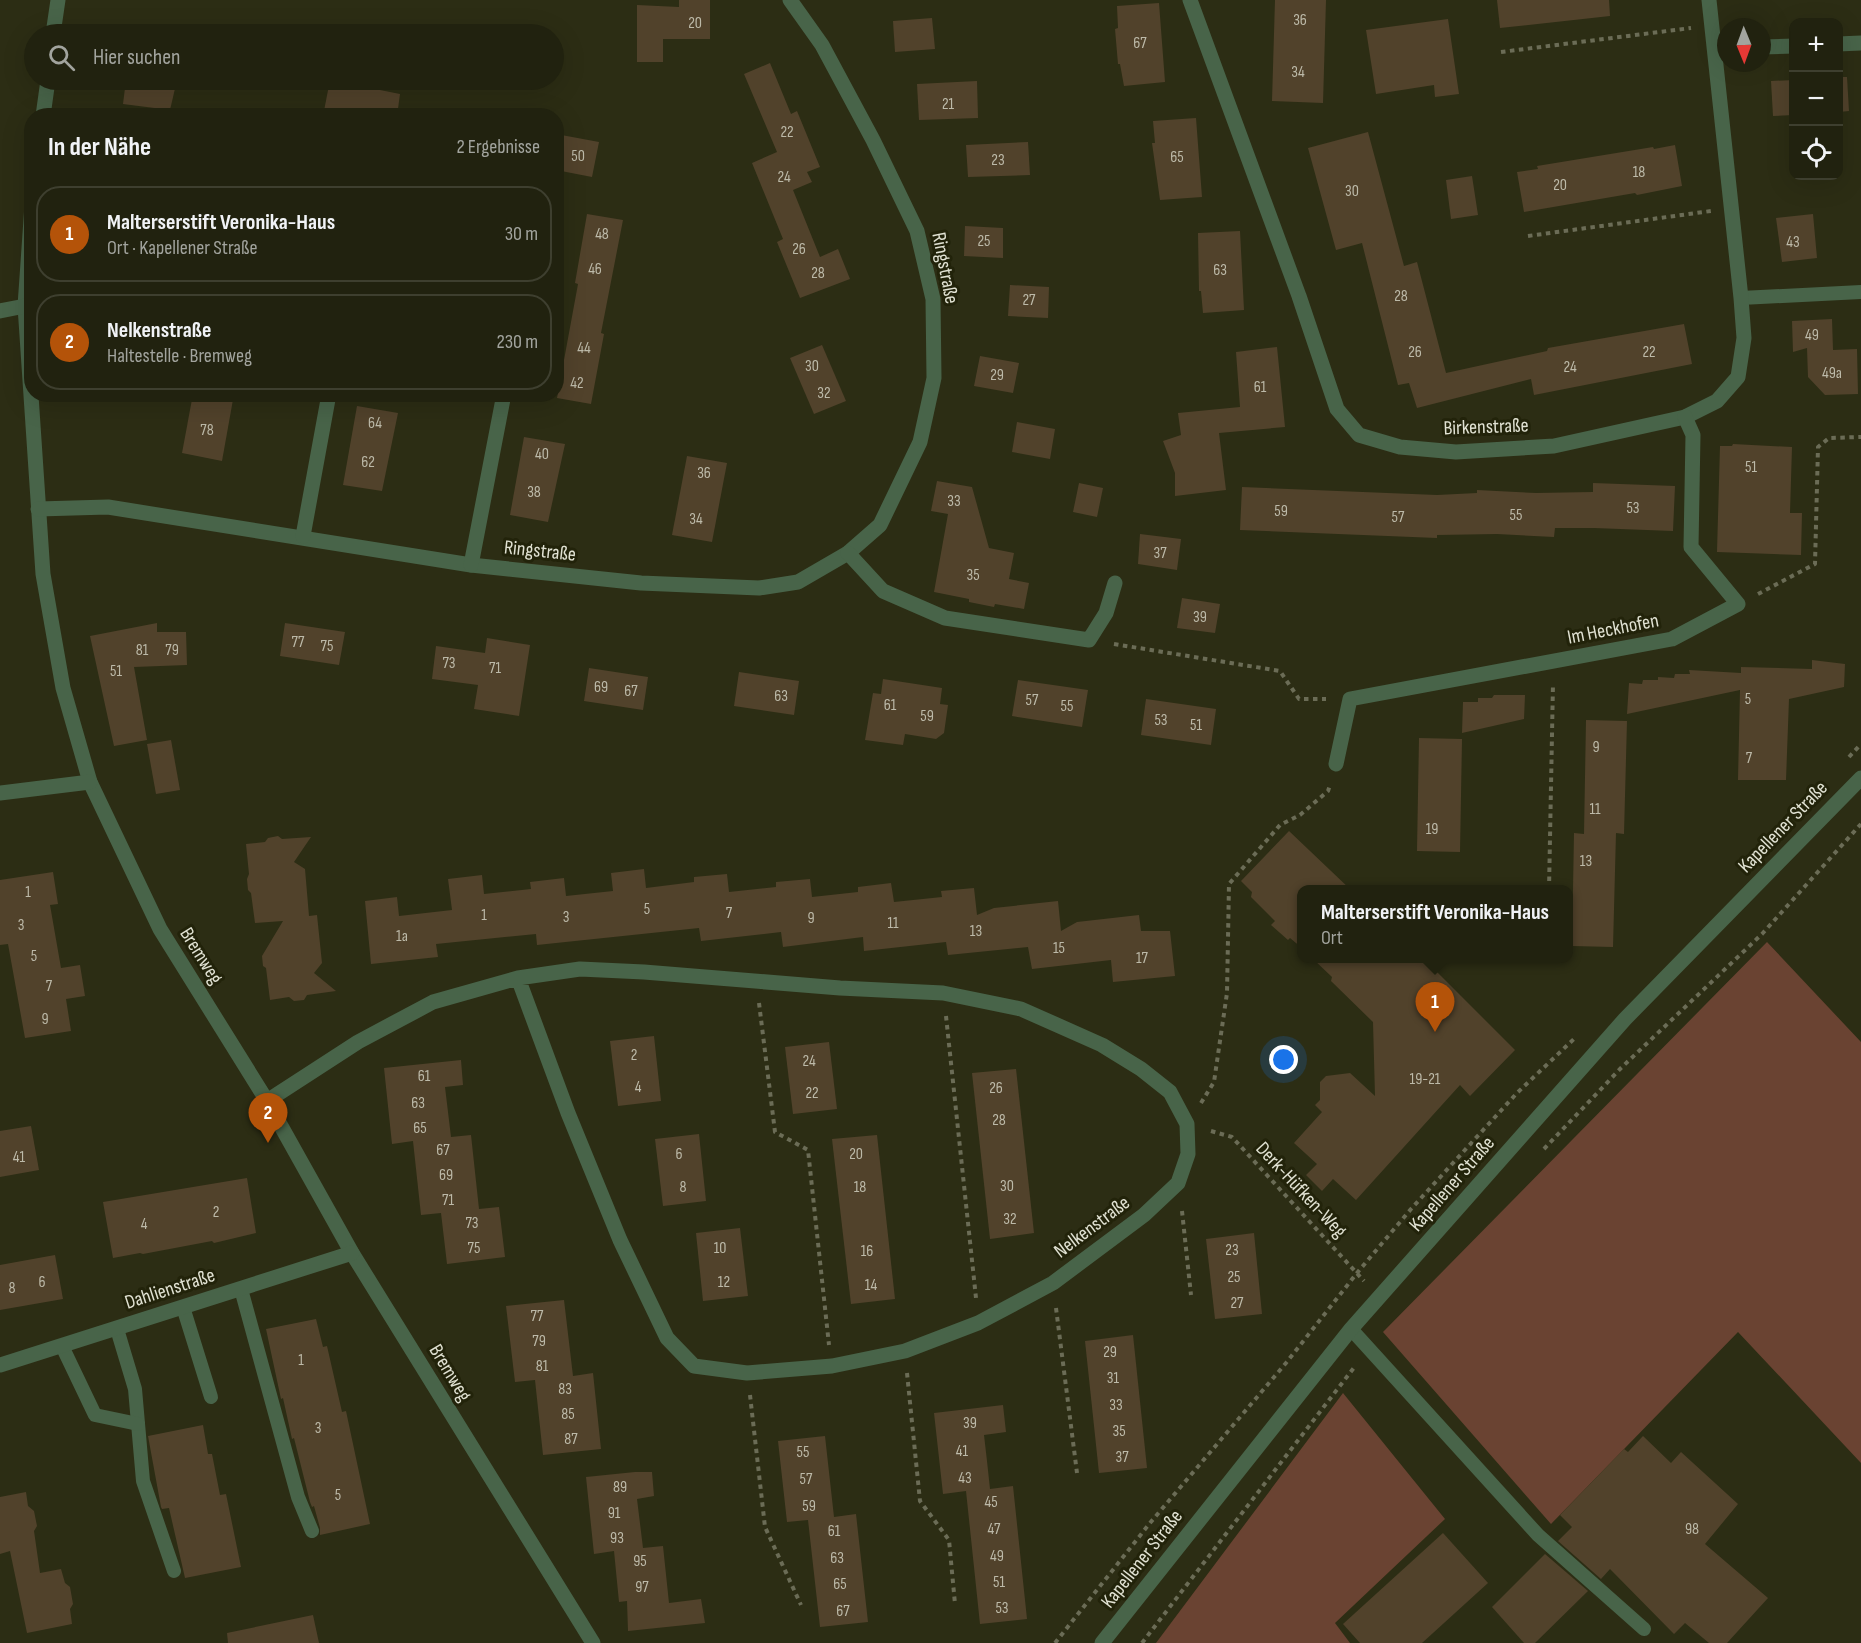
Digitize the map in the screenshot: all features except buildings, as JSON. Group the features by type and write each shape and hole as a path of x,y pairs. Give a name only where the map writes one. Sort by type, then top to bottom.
{"street":[{"path":"54,24 58,0"},
{"name":"Ringstraße","path":"38,509 108,507 471,565 641,583 759,588 798,582 848,553 880,525 920,442 934,378 933,299 917,231 873,140 822,45 790,0"},
{"name":"Birkenstraße","path":"1190,0 1299,296 1337,409 1359,435 1400,447 1456,452 1554,446 1685,417 1717,401 1738,378 1744,338 1742,298 1722,72"},
{"name":"Birkenstraße","path":"1709,0 1712,26 1717,40"},
{"path":"1843,44 1861,43"},
{"path":"1771,47 1789,46"},
{"path":"44,108 47,90"},
{"path":"0,311 24,306"},
{"name":"Bremweg","path":"31,402 43,574 63,688 90,782 160,929 267,1101 352,1253 592,1643"},
{"path":"303,537 328,402"},
{"name":"Ringstraße","path":"471,565 502,402"},
{"path":"1685,417 1693,435 1691,547 1738,604"},
{"path":"848,553 883,591 945,618 1089,640 1106,613 1115,583"},
{"name":"Im Heckhofen","path":"1350,699 1672,639 1738,604"},
{"path":"1336,764 1350,699"},
{"name":"Kapellener Straße","path":"1102,1643 1351,1329 1625,1019 1861,778"},
{"path":"0,793 90,782"},
{"name":"Nelkenstraße","path":"267,1101 358,1042 433,1002 518,978 580,969 757,980 840,988 944,993 1021,1009 1102,1045 1141,1069 1170,1092 1187,1124 1188,1154 1178,1183 1144,1215 1053,1283 978,1323 904,1351 832,1366 747,1373 694,1366 667,1338 616,1229 568,1113 518,978"},
{"name":"Dahlienstraße","path":"0,1365 352,1253"}],"lane":[{"path":"1742,298 1861,292"},
{"path":"242,1289 298,1497 312,1531"},
{"path":"183,1307 211,1397"},
{"path":"117,1329 135,1389 143,1481 174,1571"},
{"path":"1351,1329 1538,1534 1644,1629"},
{"path":"62,1346 95,1415 138,1425"}],"path":[{"path":"1501,52 1712,26"},
{"path":"1528,236 1733,208"},
{"path":"1738,604 1815,564 1818,447 1829,438 1861,436"},
{"path":"1089,640 1280,671 1299,699 1350,699"},
{"path":"1549,885 1554,661"},
{"path":"1187,1124 1214,1082 1227,993 1229,884 1280,825 1300,815 1328,791 1336,764"},
{"path":"1536,1157 1621,1068 1762,934 1861,824"},
{"path":"757,980 775,1132 808,1150 832,1366"},
{"path":"944,993 978,1323"},
{"name":"Derk-Hüfken-Weg","path":"1187,1124 1232,1137 1379,1298"},
{"path":"1178,1183 1191,1295"},
{"path":"1053,1283 1077,1473"},
{"path":"1142,1643 1369,1349"},
{"path":"904,1351 920,1501 949,1540 955,1604"},
{"path":"747,1373 765,1527 801,1605"}],"shaded area":[{"path":"1767,942 1861,1042 1861,1463 1738,1332 1551,1524 1383,1332"},
{"path":"1343,1393 1445,1519 1335,1623 1350,1643 1156,1643"}],"place":[{"name":"Malterserstift Veronika-Haus","path":"1435,1032"},
{"name":"Nelkenstraße","path":"268,1143"}]}
